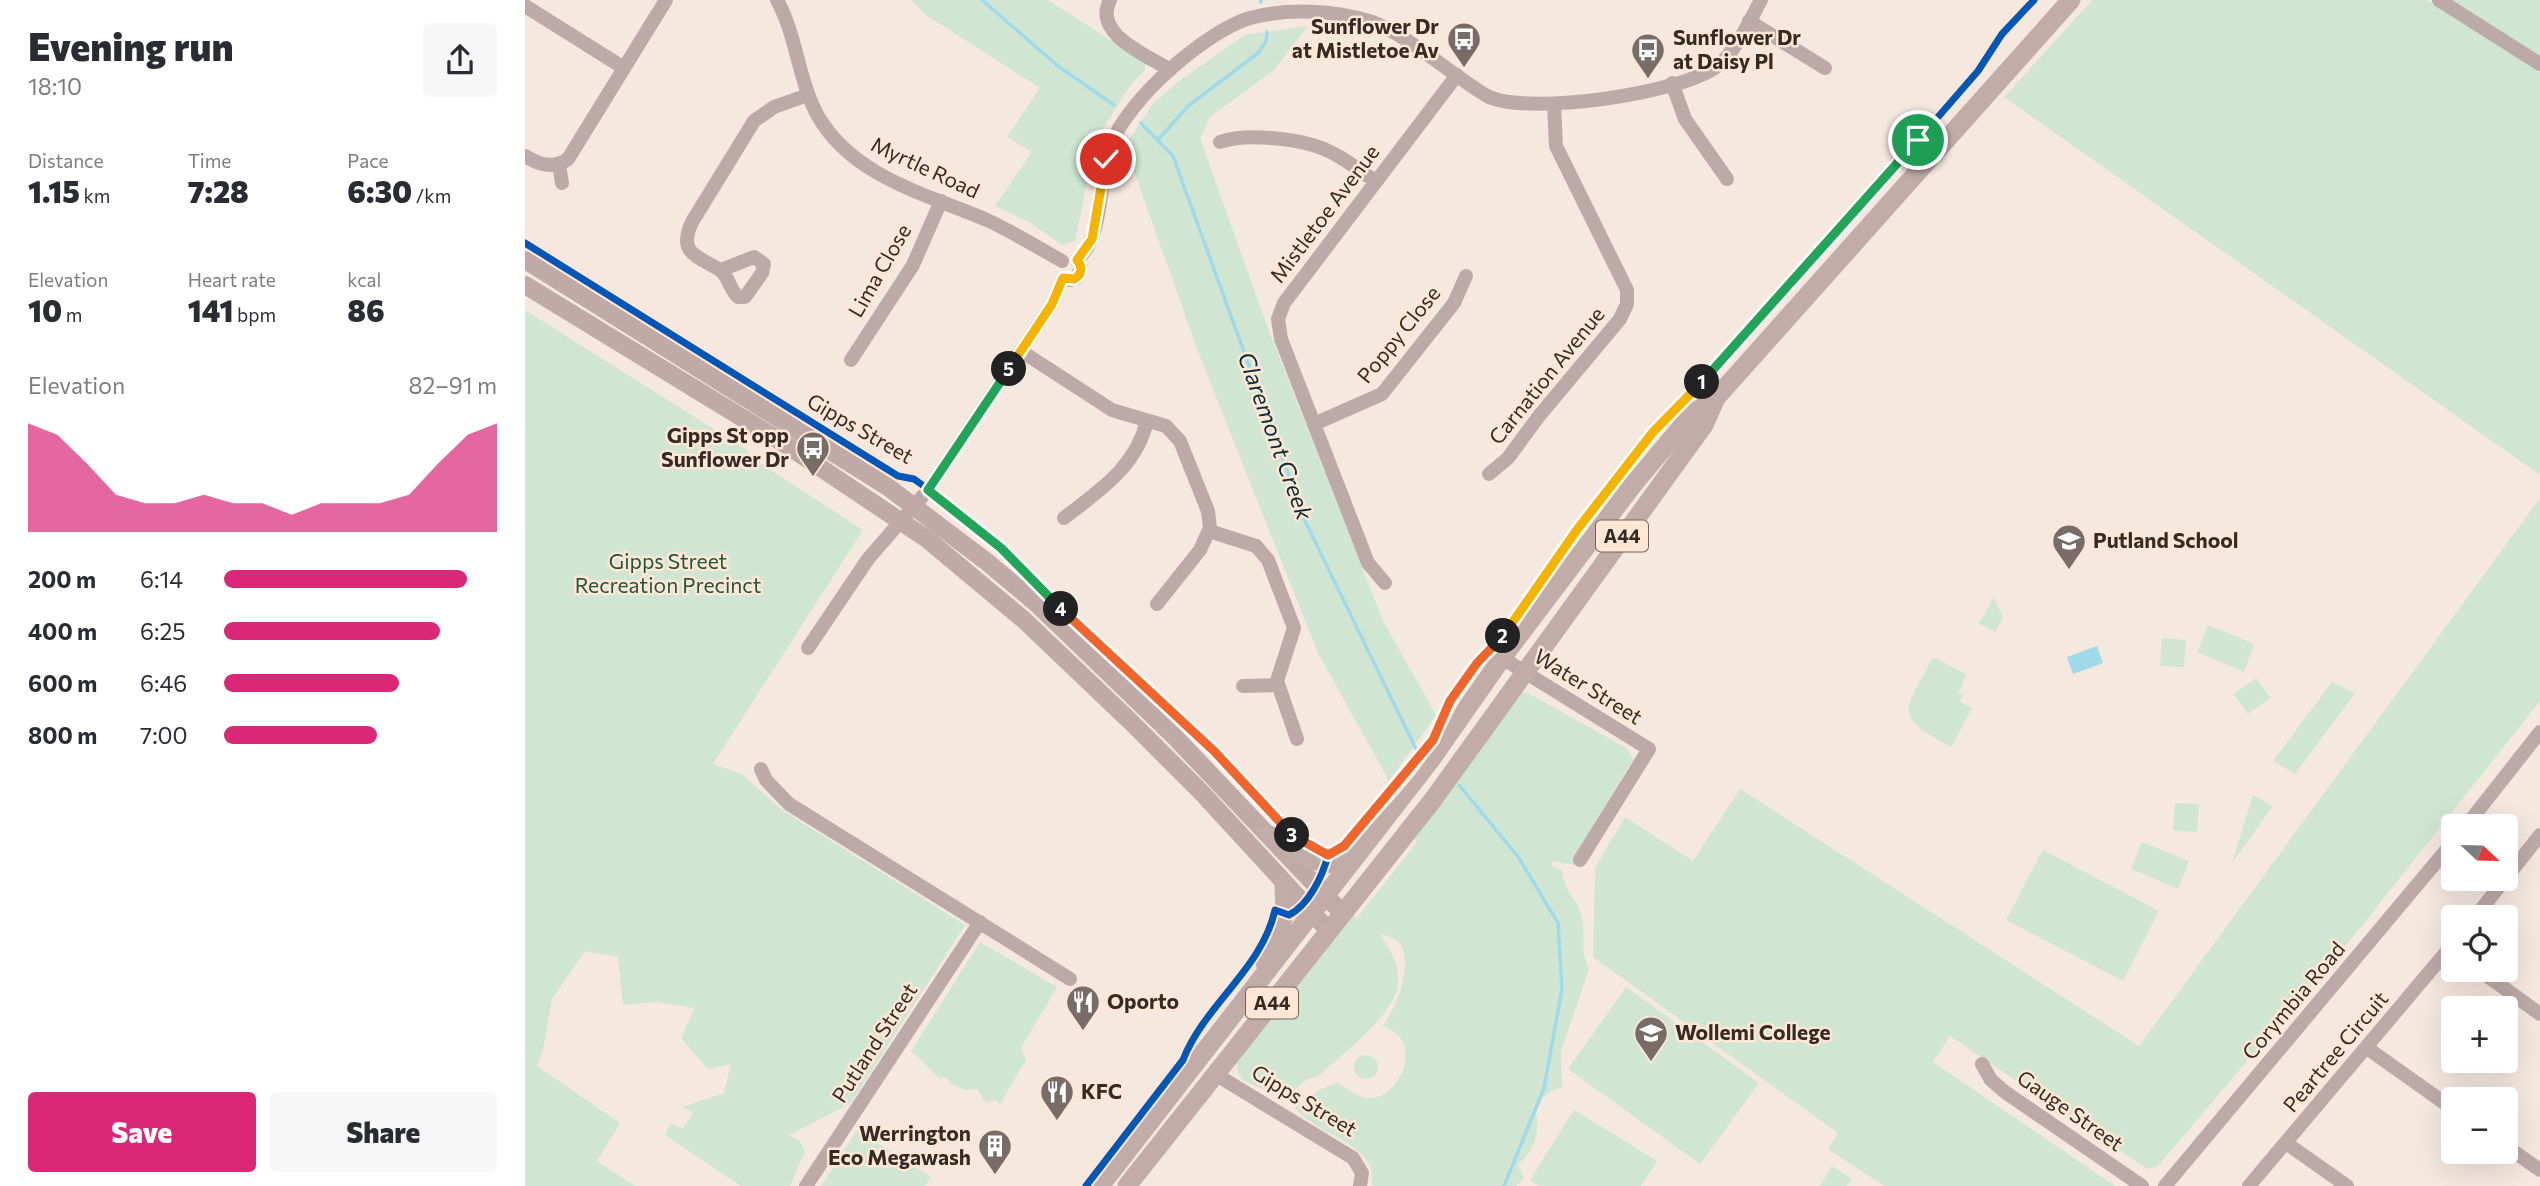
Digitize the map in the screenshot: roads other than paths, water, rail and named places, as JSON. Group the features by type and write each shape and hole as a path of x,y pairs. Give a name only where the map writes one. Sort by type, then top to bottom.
{"highway":[{"name":"A44","path":"1100,1186 1430,761 1502,658 1666,445 1692,414 1716,398 2071,0"},
{"name":"A44","path":"1127,1186 1432,801 1704,425 1716,398"},
{"path":"1269,835 1322,864 1338,866 1352,861"},
{"path":"1257,983 1285,913 1284,885"}],"main road":[{"name":"Gipps Street","path":"525,260 915,505 1037,604 1174,736 1343,915"},
{"path":"525,285 740,416 901,520 1024,620 1085,677 1202,793 1329,932"}],"street":[{"path":"525,156 537,163 559,164 572,153 666,0"},
{"name":"Myrtle Road","path":"777,0 808,95 830,134 857,160 884,177 1009,230 1070,260"},
{"path":"1109,0 1105,13 1110,29 1170,70"},
{"path":"808,648 868,559 915,505 956,450 1052,304 1063,278 1059,270 1092,239 1106,159 1115,134 1142,94 1170,70 1239,22 1259,16 1322,6 1377,25 1500,101 1554,105 1636,93 1715,68 1730,51 1761,0"},
{"path":"2439,0 2540,64"},
{"path":"525,6 624,68"},
{"path":"1749,21 1825,68"},
{"name":"Mistletoe Avenue","path":"1385,583 1368,563 1280,339 1279,314 1284,303 1457,75"},
{"path":"1672,83 1685,119 1727,178"},
{"path":"687,245 692,222 754,121 768,110 808,95"},
{"name":"Carnation Avenue","path":"1489,474 1508,458 1539,416 1620,319 1627,304 1627,290 1556,146 1554,105"},
{"path":"1220,142 1238,136 1310,144 1334,153 1375,181"},
{"path":"559,164 562,183"},
{"name":"Lima Close","path":"851,360 913,265 941,201"},
{"path":"671,248 687,245"},
{"path":"687,245 702,262 721,270"},
{"name":"Poppy Close","path":"1314,424 1374,401 1383,394 1454,303 1466,276"},
{"path":"1021,351 1112,410 1170,428 1180,440 1207,511 1209,531 1200,551 1157,604"},
{"path":"1064,518 1117,477 1141,442 1147,421"},
{"path":"1209,531 1256,546 1268,560 1294,628 1292,643 1278,671 1277,685 1297,739"},
{"name":"Water Street","path":"1502,658 1649,750 1580,860"},
{"path":"1243,686 1277,685"},
{"path":"2475,814 2540,732"},
{"path":"761,769 767,780 789,804 1070,979"},
{"path":"2518,868 2535,853 2540,835"},
{"name":"Corymbia Road","path":"2165,1186 2441,856"},
{"path":"2485,905 2496,891"},
{"name":"Putland Street","path":"806,1186 979,922"},
{"name":"Peartree Circuit","path":"2249,1186 2441,961"},
{"path":"2496,982 2540,1014"},
{"path":"2367,1048 2441,1100"},
{"name":"Gauge Street","path":"1982,1063 1990,1080 2005,1093 2142,1186"},
{"name":"Gipps Street","path":"1215,1074 1353,1158 1361,1180"},
{"path":"2286,1143 2347,1186"},
{"path":"2518,1154 2540,1170"}],"water":[{"path":"2097,646 2103,663 2073,674 2067,657"}],"waterway":[{"name":"Claremont Creek","path":"982,0 1058,66 1114,105"},
{"path":"1158,140 1188,106 1258,53 1266,42 1267,32"},
{"name":"Claremont Creek","path":"1141,123 1173,156 1306,523 1416,749"},
{"name":"Claremont Creek","path":"1459,785 1519,858 1558,923 1562,989 1544,1088 1504,1186"}],"place":[{"name":"Sunflower Dr at Mistletoe Av","path":"1464,69"},
{"name":"Sunflower Dr at Daisy Pl","path":"1648,80"},
{"name":"Gipps St opp Sunflower Dr","path":"813,478"},
{"name":"Putland School","path":"2069,571"},
{"name":"Oporto","path":"1083,1032"},
{"name":"Wollemi College","path":"1651,1063"},
{"name":"KFC","path":"1057,1122"},
{"name":"Werrington Eco Megawash","path":"995,1176"}],"park label":[{"name":"Gipps Street Recreation Precinct","path":"668,574"}]}
